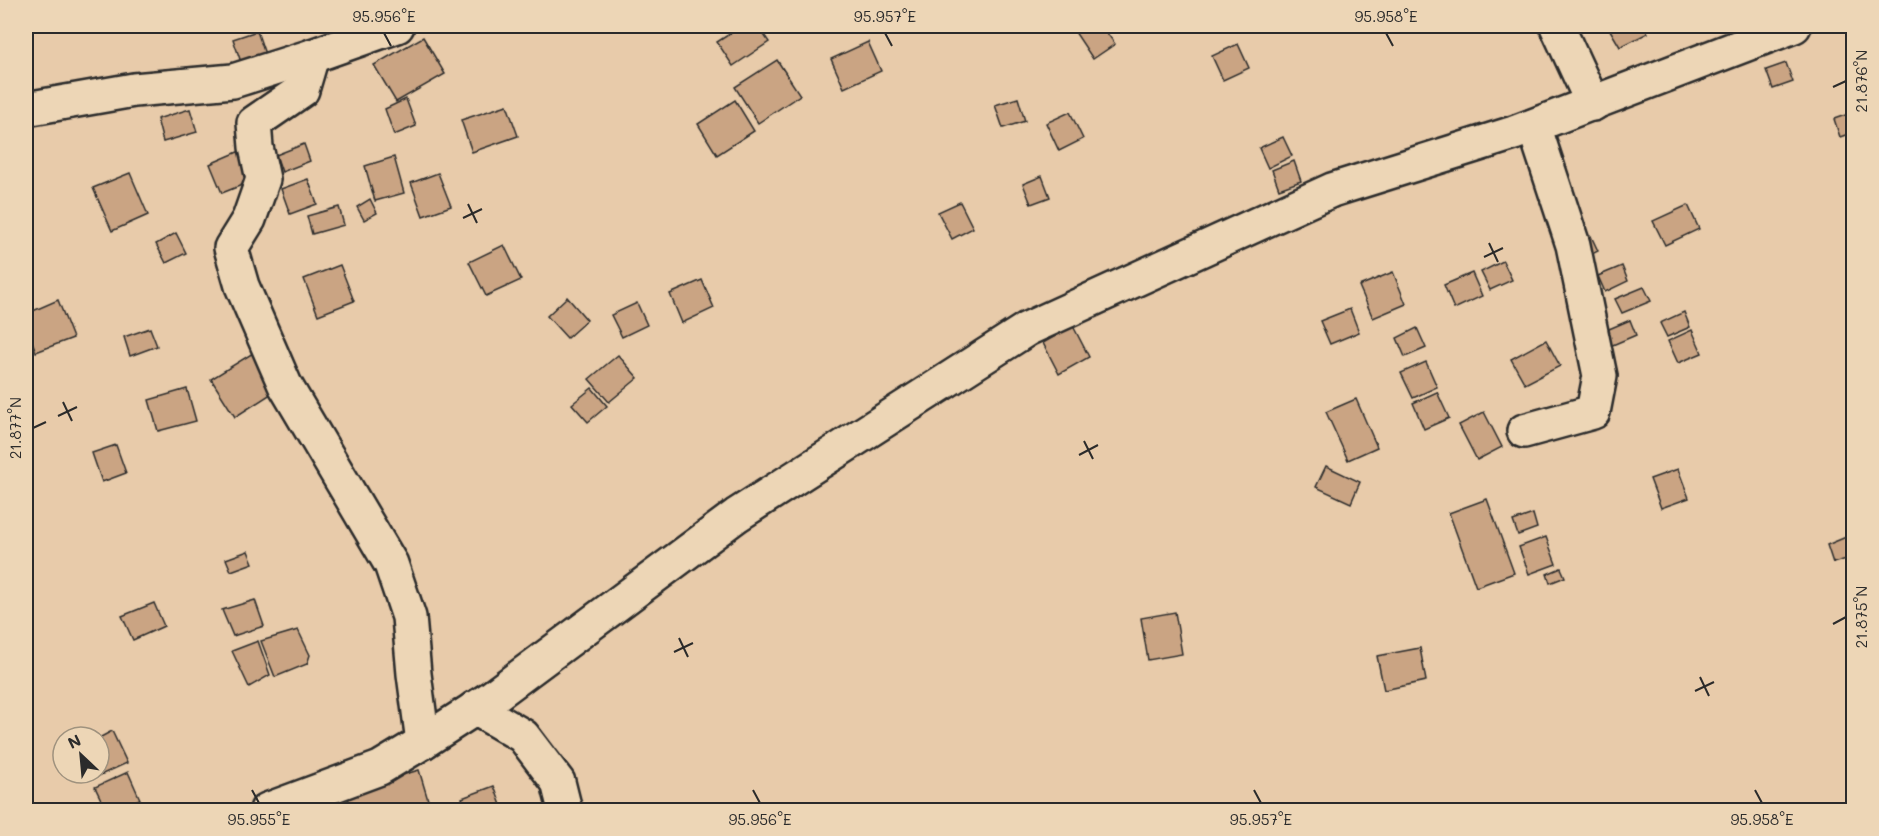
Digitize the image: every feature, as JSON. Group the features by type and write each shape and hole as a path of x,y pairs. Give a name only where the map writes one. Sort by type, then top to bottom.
{"street":[{"path":"26,109 134,90 233,81 397,26"},
{"path":"1557,26 1593,104"},
{"path":"267,810 334,799 491,698 737,515 1027,329 1332,190 1534,126 1794,26"},
{"path":"312,56 302,90 254,123 256,147 263,179 249,219 231,248 242,286 285,385 391,564 409,617 423,742"},
{"path":"1524,431 1593,412 1600,376 1573,245 1534,126"},
{"path":"475,708 523,736 558,782 565,810"}],"building":[{"path":"742,26 758,26 769,42 733,66 717,42"},
{"path":"1084,26 1102,26 1115,44 1093,59 1075,32"},
{"path":"1619,26 1644,26 1648,33 1620,47 1610,30"},
{"path":"257,31 266,57 242,65 233,39"},
{"path":"423,37 445,74 396,102 374,65"},
{"path":"868,42 881,71 844,88 831,59"},
{"path":"1238,44 1249,68 1223,80 1212,56"},
{"path":"777,60 800,95 758,123 735,87"},
{"path":"1786,63 1793,82 1773,89 1766,70"},
{"path":"1018,98 1025,121 1003,128 995,105"},
{"path":"406,99 416,126 394,135 385,109"},
{"path":"735,100 754,131 717,155 698,124"},
{"path":"507,105 518,136 472,152 461,120"},
{"path":"190,109 197,132 163,142 157,119"},
{"path":"1070,112 1083,139 1059,151 1046,123"},
{"path":"1854,112 1854,132 1840,137 1834,119"},
{"path":"1283,137 1292,156 1268,168 1259,148"},
{"path":"304,144 310,161 282,172 276,155"},
{"path":"240,151 252,181 222,193 210,164"},
{"path":"394,157 404,193 375,201 365,166"},
{"path":"1294,161 1301,181 1279,189 1272,170"},
{"path":"130,173 148,215 112,231 93,188"},
{"path":"438,173 451,206 423,216 411,183"},
{"path":"1042,176 1050,197 1031,204 1023,184"},
{"path":"308,179 317,204 290,214 281,189"},
{"path":"370,199 377,213 364,220 357,207"},
{"path":"960,202 973,228 952,239 938,212"},
{"path":"1688,205 1699,229 1665,245 1653,221"},
{"path":"339,207 344,225 312,234 307,216"},
{"path":"176,233 186,253 166,263 156,244"},
{"path":"1591,236 1598,251 1580,260 1573,245"},
{"path":"504,245 521,280 486,296 469,262"},
{"path":"1503,261 1512,280 1490,290 1481,272"},
{"path":"340,265 354,301 318,315 304,279"},
{"path":"1622,266 1628,281 1605,292 1598,276"},
{"path":"1393,272 1406,304 1373,318 1359,286"},
{"path":"1472,273 1482,296 1454,309 1444,285"},
{"path":"702,280 714,308 682,323 670,294"},
{"path":"1644,287 1651,301 1622,313 1615,299"},
{"path":"567,297 587,320 567,338 547,316"},
{"path":"58,300 73,338 36,352 26,325 26,314"},
{"path":"637,303 647,325 622,337 611,315"},
{"path":"1350,309 1359,332 1330,344 1320,321"},
{"path":"1684,312 1690,327 1667,337 1660,323"},
{"path":"1630,320 1636,335 1608,347 1602,332"},
{"path":"1073,326 1089,357 1059,374 1043,343"},
{"path":"150,328 157,346 130,356 124,337"},
{"path":"1417,328 1426,348 1405,357 1397,338"},
{"path":"1692,330 1702,353 1678,363 1668,341"},
{"path":"1546,340 1560,366 1525,384 1511,359"},
{"path":"253,353 277,390 235,417 211,379"},
{"path":"618,355 638,378 609,402 589,379"},
{"path":"1426,362 1437,387 1413,398 1401,373"},
{"path":"592,388 607,406 588,422 572,404"},
{"path":"187,389 196,421 158,431 149,400"},
{"path":"1437,392 1449,418 1424,429 1413,403"},
{"path":"1356,399 1377,447 1348,460 1326,412"},
{"path":"1484,412 1502,447 1477,460 1459,425"},
{"path":"116,445 126,473 102,482 92,453"},
{"path":"1326,466 1360,482 1351,503 1316,487"},
{"path":"1678,469 1689,498 1661,508 1650,479"},
{"path":"1487,499 1514,573 1476,587 1449,513"},
{"path":"1533,514 1537,528 1518,535 1513,521"},
{"path":"1546,537 1556,564 1529,574 1519,547"},
{"path":"1846,537 1853,557 1833,563 1827,545"},
{"path":"248,551 253,563 231,571 226,559"},
{"path":"1561,568 1565,577 1550,583 1547,574"},
{"path":"255,600 264,626 233,636 222,610"},
{"path":"154,603 164,626 133,640 122,616"},
{"path":"1175,612 1182,654 1148,660 1141,618"},
{"path":"298,630 310,655 307,664 275,677 261,641"},
{"path":"258,641 270,675 249,687 232,651"},
{"path":"1420,648 1426,681 1384,690 1377,656"},
{"path":"111,732 127,763 111,770"},
{"path":"419,770 431,810 352,810 346,792"},
{"path":"128,772 140,799 114,810 106,810 95,787 111,785 111,780"},
{"path":"494,786 501,805 485,810 466,810 462,798"}]}
